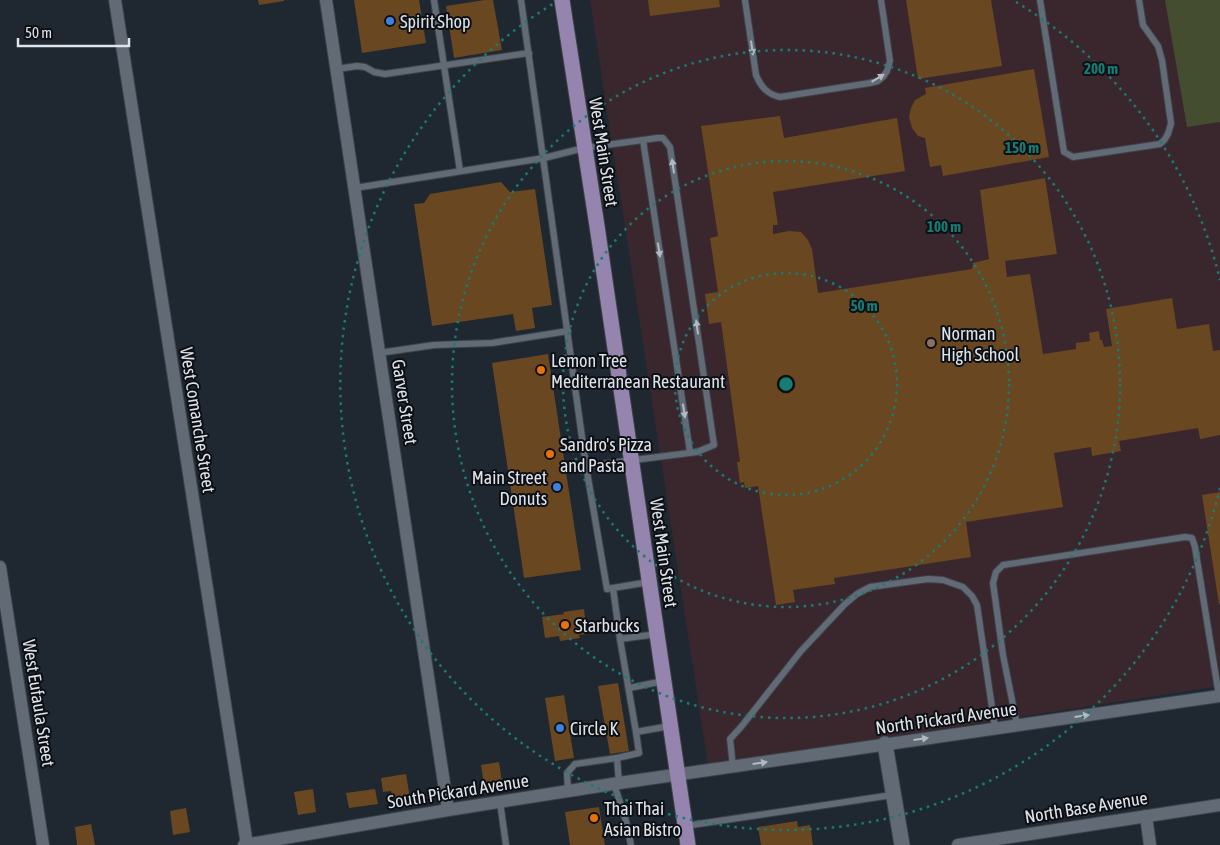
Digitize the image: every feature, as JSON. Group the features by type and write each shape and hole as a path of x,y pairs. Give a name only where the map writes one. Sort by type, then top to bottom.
{"main road":[{"name":"West Main Street","path":"562,0 688,845"}],"street":[{"name":"West Comanche Street","path":"115,0 246,845"},
{"name":"Garver Street","path":"326,0 448,810"},
{"name":"West Eufaula Street","path":"0,567 43,845"},
{"name":"North Pickard Avenue","path":"678,775 1219,696"},
{"path":"886,744 902,845"},
{"name":"South Pickard Avenue","path":"246,845 289,841 448,810 678,775"},
{"name":"North Base Avenue","path":"958,845 1220,804"},
{"path":"1146,816 1150,845"}],"lane":[{"path":"434,0 460,171"},
{"path":"521,0 586,466 608,589 649,582"},
{"path":"745,0 756,75 765,91 773,96 780,97 870,83 878,81 883,77 887,72 890,61 880,0"},
{"path":"1040,0 1064,152 1073,157 1160,144 1165,140 1170,131 1172,123 1162,60 1158,46 1143,25 1139,0"},
{"path":"337,69 357,66 384,74 529,53"},
{"path":"355,188 544,158 584,148 657,138 663,138 670,146 714,445 697,452 586,466"},
{"path":"643,140 690,452"},
{"path":"380,353 434,345 492,343 568,331"},
{"path":"1017,725 1003,655 993,583 996,572 1003,565 1185,537 1192,538 1195,547 1219,696"},
{"path":"733,767 730,739 808,644 845,604 857,594 870,587 928,579 943,580 963,587 972,596 977,605 995,728"},
{"path":"568,792 567,773 575,764 639,753 613,588"},
{"path":"620,639 657,634"},
{"path":"629,688 664,681"},
{"path":"636,732 670,726"},
{"path":"617,758 617,784 631,845"},
{"path":"685,826 894,794"},
{"path":"500,802 506,845"}],"shaded area":[{"name":"Norman High School","path":"590,0 1220,0 1220,686 708,765"}],"green space":[{"path":"1165,0 1220,0 1220,122 1187,127"}],"building":[{"path":"258,0 284,0 284,1 259,5"},
{"name":"Spirit Shop","path":"354,0 419,0 426,43 362,53"},
{"path":"493,0 502,50 454,58 446,6"},
{"path":"648,0 719,0 720,7 650,16"},
{"path":"906,0 991,0 1002,66 918,79"},
{"path":"1034,69 1049,157 943,176 941,165 930,167 925,138 918,136 912,128 909,117 915,100 926,94 925,88"},
{"path":"780,116 784,138 897,118 905,171 773,192 778,225 773,225 773,234 789,231 801,232 808,240 812,249 818,293 972,269 973,263 989,259 980,190 1045,178 1057,254 1005,261 1007,277 1030,274 1043,354 1076,349 1076,343 1090,341 1089,333 1099,331 1100,340 1102,340 1104,347 1112,346 1106,309 1172,298 1177,329 1209,324 1213,351 1220,350 1220,435 1200,439 1198,428 1119,441 1121,451 1092,456 1091,447 1054,453 1063,507 966,522 971,557 834,578 835,584 793,590 795,602 776,605 758,486 745,488 744,482 740,483 737,462 740,462 721,322 709,324 705,294 718,292 710,238 718,236 701,126"},
{"path":"501,182 510,192 535,189 552,305 532,308 535,328 516,331 513,314 432,326 414,204 424,203 430,194"},
{"path":"548,354 581,570 524,578 492,363"},
{"path":"1220,492 1220,604 1219,604 1202,495"},
{"name":"Starbucks","path":"584,609 587,634 579,635 580,638 560,641 559,636 545,638 542,617"},
{"path":"618,683 629,751 610,754 598,686"},
{"name":"Circle K","path":"564,695 574,758 555,761 545,698"},
{"path":"499,762 502,782 484,784 481,765"},
{"path":"406,774 410,798 393,800 391,791 383,792 381,778"},
{"path":"313,789 316,812 298,815 294,792"},
{"path":"375,789 378,804 349,808 346,793"},
{"path":"599,807 605,845 570,845 565,812"},
{"path":"186,808 190,832 173,835 170,811"},
{"path":"797,821 798,827 810,825 813,845 761,845 758,827"},
{"path":"91,824 95,845 77,845 75,827"}],"place":[{"name":"Spirit Shop","path":"390,21"},
{"name":"Norman High School","path":"931,343"},
{"name":"Lemon Tree Mediterranean Restaurant","path":"541,370"},
{"name":"Sandro's Pizza and Pasta","path":"550,454"},
{"name":"Main Street Donuts","path":"557,487"},
{"name":"Starbucks","path":"565,625"},
{"name":"Circle K","path":"560,728"},
{"name":"Thai Thai Asian Bistro","path":"594,818"}]}
